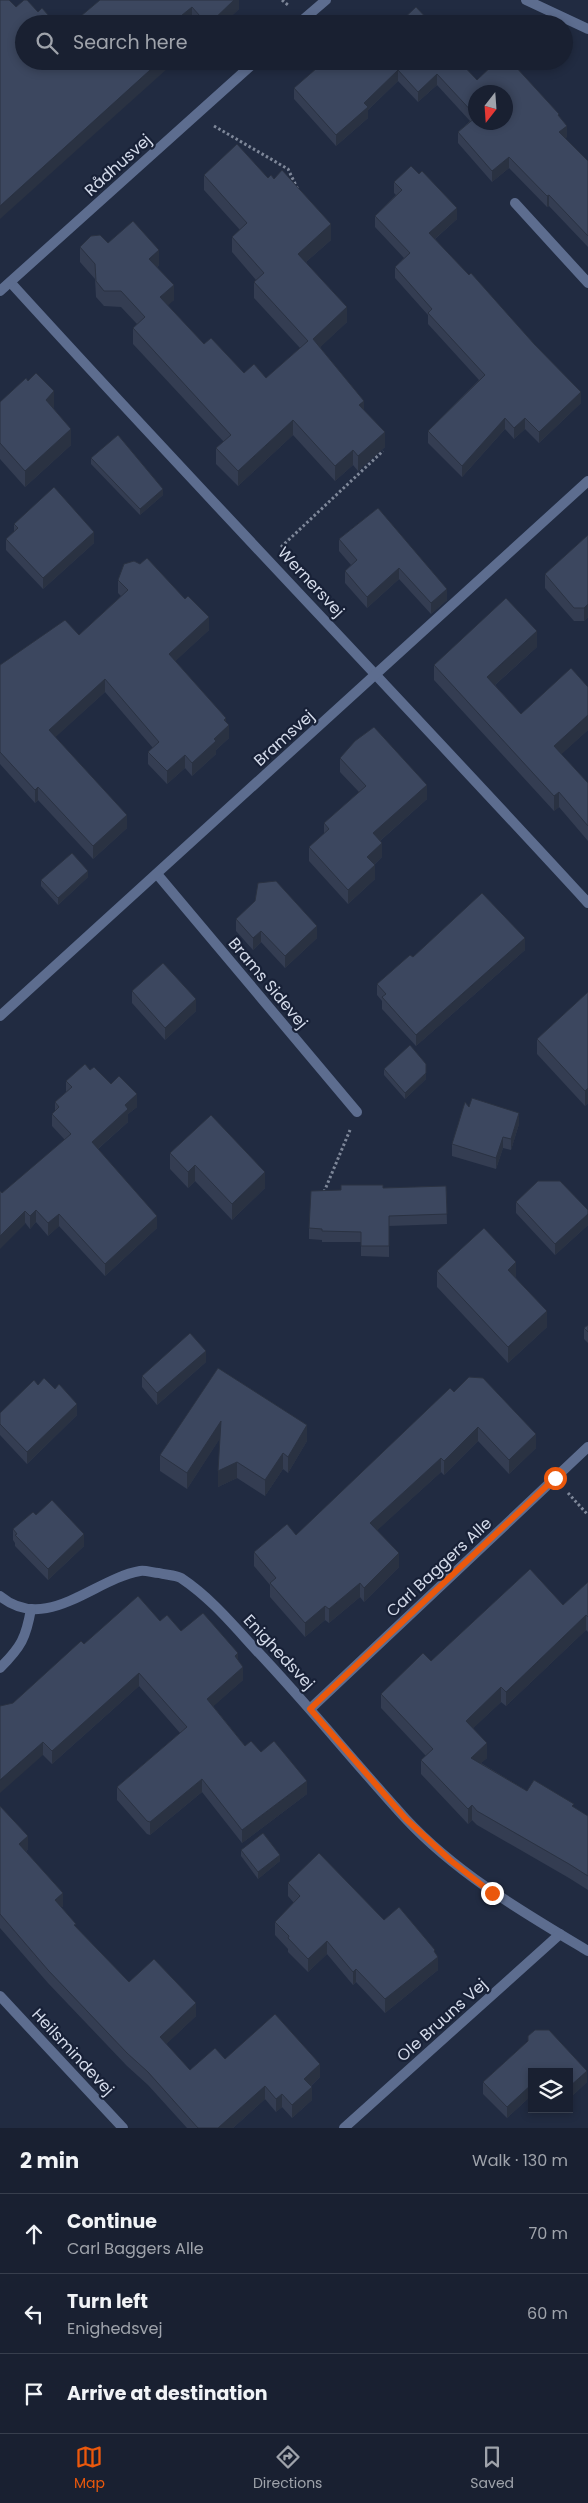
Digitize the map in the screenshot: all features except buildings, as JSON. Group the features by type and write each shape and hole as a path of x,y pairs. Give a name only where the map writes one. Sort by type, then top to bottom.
{"street":[{"path":"308,15 326,0"},
{"path":"526,0 558,15"},
{"path":"573,22 588,29"},
{"name":"Rådhusvej","path":"0,292 246,70"},
{"path":"516,202 588,283"},
{"name":"Wernersvej","path":"11,283 121,404 377,674 588,903"},
{"name":"Bramsvej","path":"0,1016 588,481"},
{"name":"Brams Sidevej","path":"156,874 357,1112"},
{"name":"Carl Baggers Alle","path":"310,1709 588,1447"},
{"name":"Enighedsvej","path":"0,1596 7,1601 31,1609 50,1608 68,1602 110,1579 142,1571 178,1577 209,1599 310,1709 406,1819 450,1860 492,1893 588,1951"},
{"path":"0,1668 18,1651 26,1636 31,1609"},
{"name":"Ole Bruuns Vej","path":"344,2128 560,1934"},
{"name":"Heilsmindevej","path":"0,1996 123,2128"}],"path":[{"path":"196,115 288,169 300,194"},
{"path":"268,559 383,451"},
{"path":"324,1192 357,1112"},
{"path":"555,1478 588,1515"}],"route":[{"path":"492,1893 450,1860 406,1819 310,1709 555,1478"}]}
